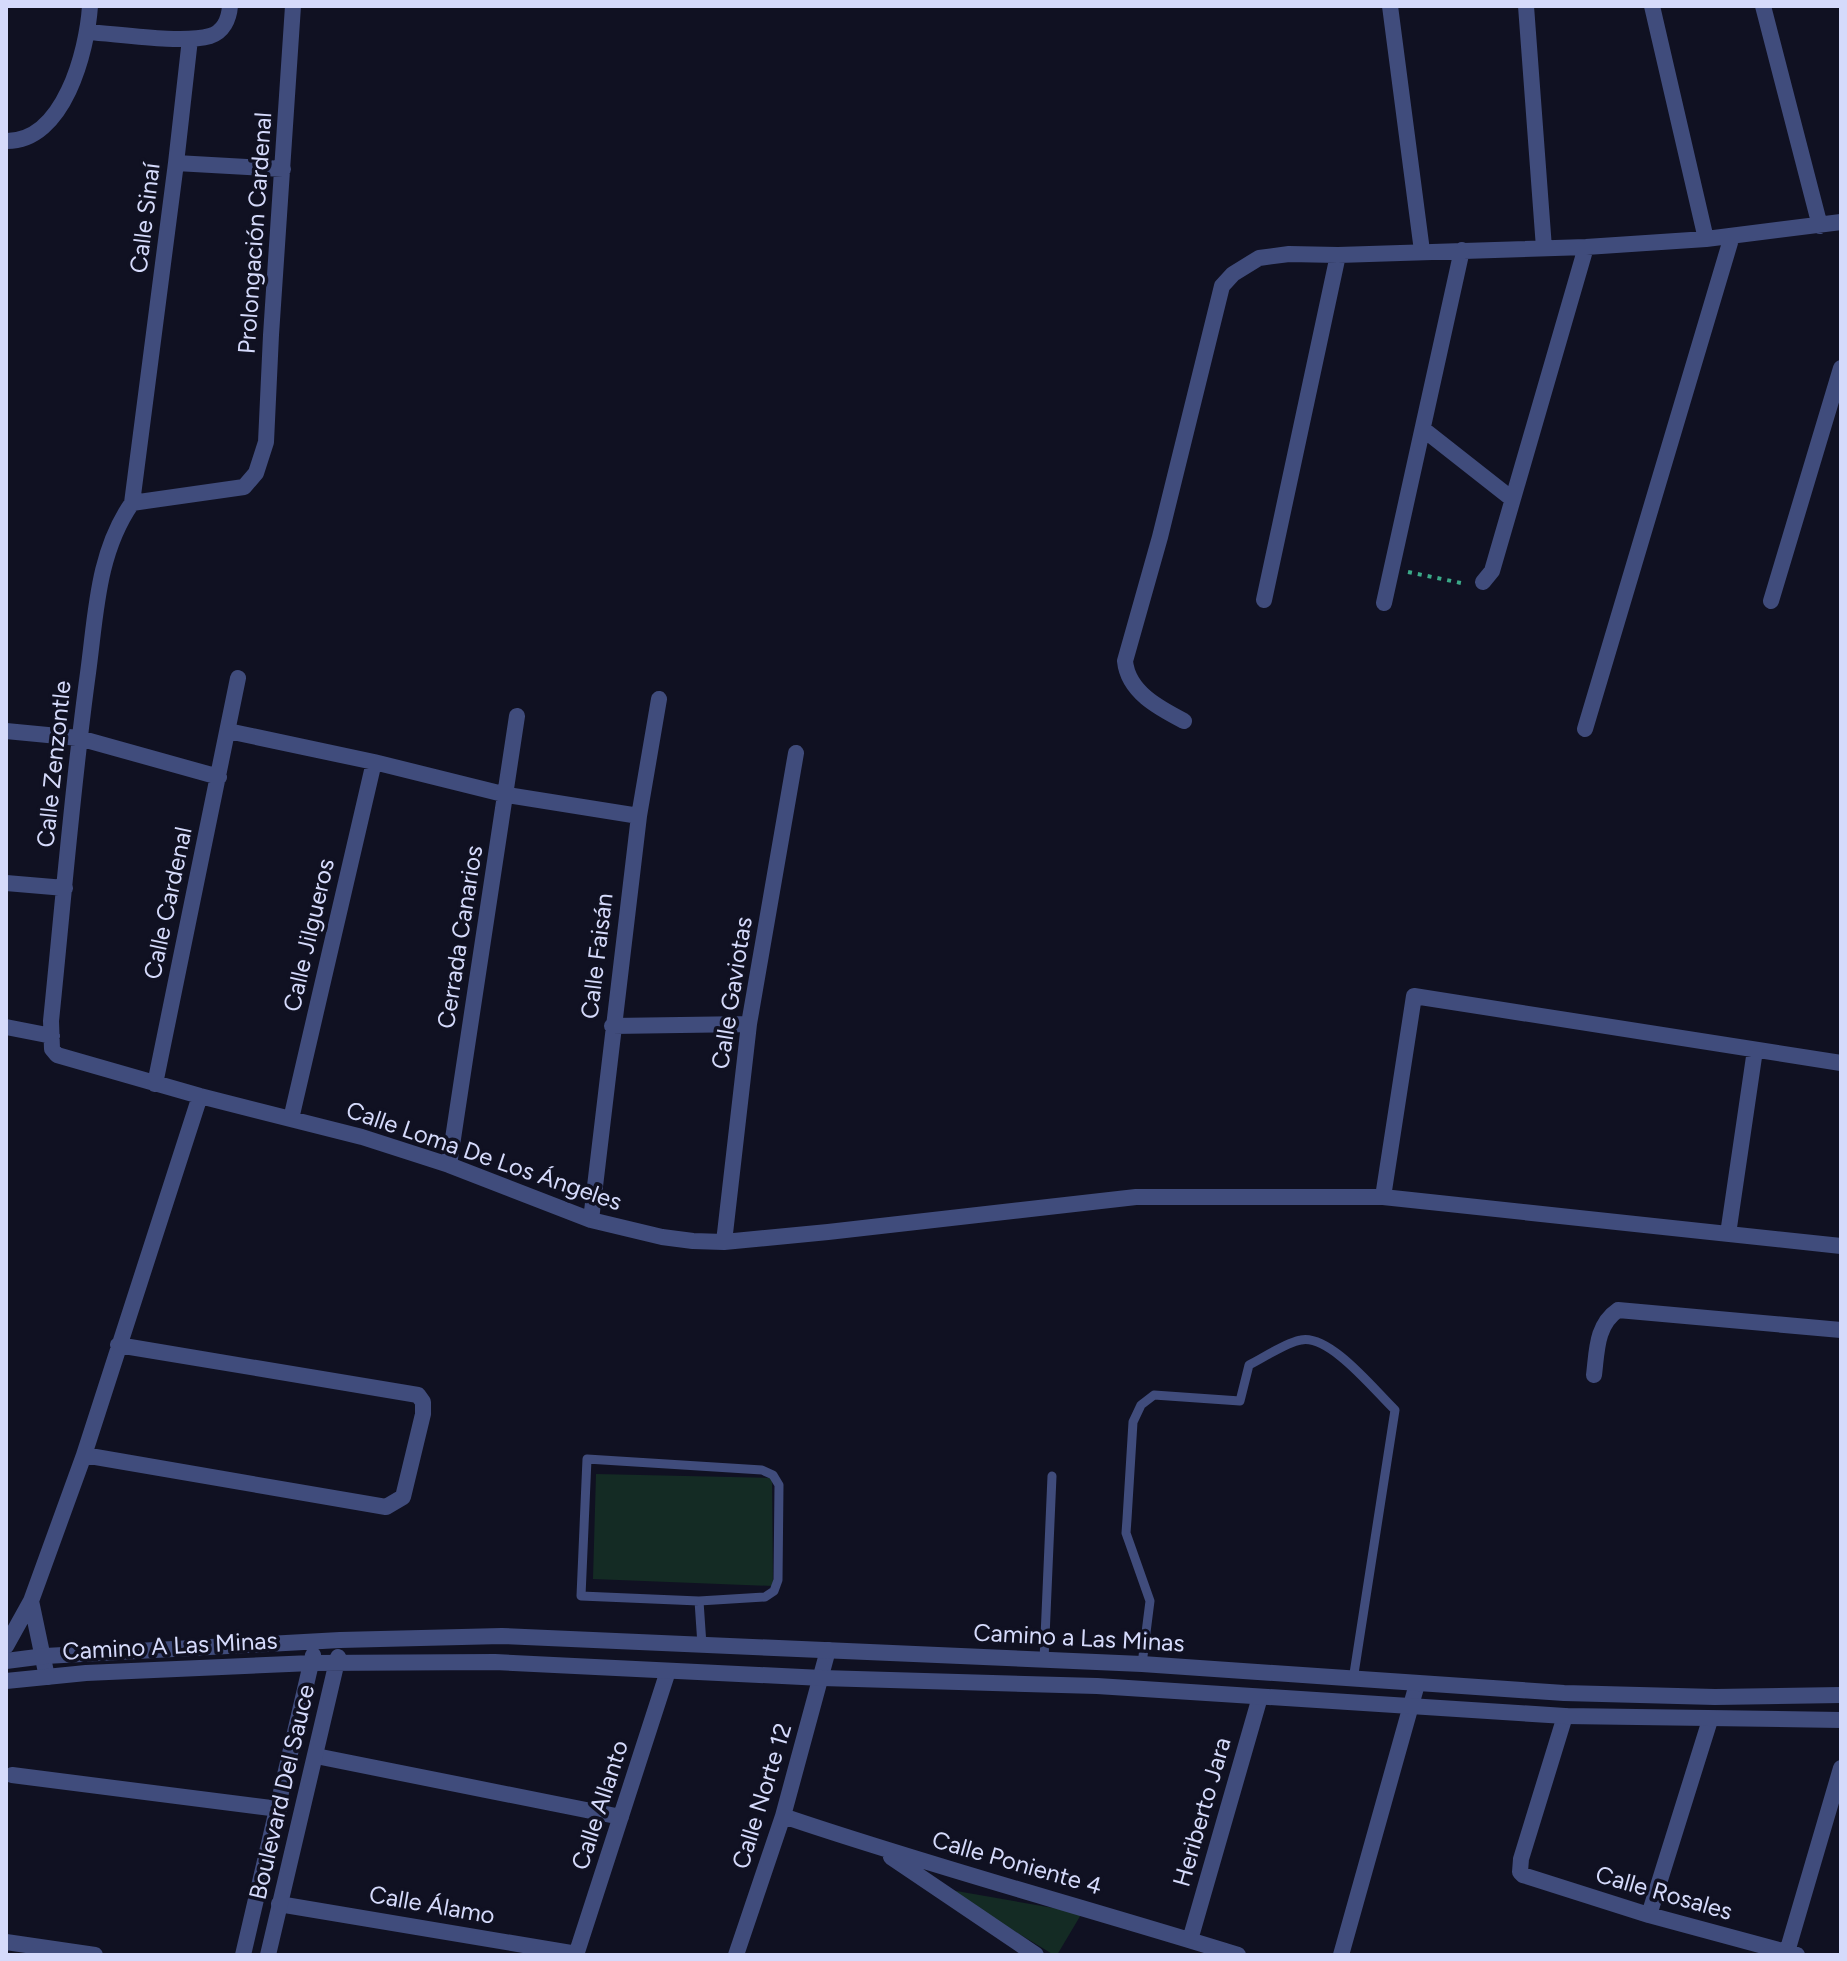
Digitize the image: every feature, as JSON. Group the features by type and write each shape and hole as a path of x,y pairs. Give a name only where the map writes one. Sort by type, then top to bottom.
{"street":[{"path":"6,141 18,141 36,134 63,101 78,70 88,32 90,6"},
{"path":"88,32 190,39 212,35 223,27 230,6"},
{"name":"Prolongación Cardenal","path":"132,503 244,487 251,481 261,462 266,442 293,6"},
{"path":"1390,6 1422,251"},
{"path":"1526,6 1544,248"},
{"path":"1652,6 1706,239"},
{"path":"1763,6 1820,226"},
{"name":"Calle Sinaí","path":"132,503 190,39"},
{"path":"176,163 283,169"},
{"path":"1184,721 1142,694 1130,681 1125,661 1222,286 1233,274 1259,258 1289,254 1586,247 1706,239 1841,222"},
{"path":"1585,729 1732,236"},
{"path":"1483,582 1492,571 1586,247"},
{"path":"1384,603 1462,250"},
{"path":"1264,600 1338,255"},
{"path":"1771,601 1841,368"},
{"path":"1423,429 1512,499"},
{"name":"Calle Zenzontle","path":"52,1036 79,738 103,565 118,523 132,503"},
{"name":"Calle Cardenal","path":"155,1084 238,678"},
{"name":"Calle Faisán","path":"591,1220 639,816 659,699"},
{"name":"Cerrada Canarios","path":"449,1165 517,716"},
{"path":"6,731 79,738 219,777"},
{"path":"228,731 374,762 507,795 639,816"},
{"name":"Calle Gaviotas","path":"724,1242 749,1024 796,753"},
{"name":"Calle Jilgueros","path":"291,1119 374,762"},
{"path":"6,883 65,888"},
{"path":"1383,1197 1414,996 1841,1063"},
{"path":"612,1026 749,1024"},
{"path":"6,1027 52,1036"},
{"name":"Calle Loma De Los Ángeles","path":"52,1036 52,1049 57,1055 449,1165 591,1220 662,1237 724,1242 1136,1197 1383,1197 1841,1246"},
{"path":"1728,1234 1755,1050"},
{"path":"6,1646 31,1601 84,1455 200,1096"},
{"path":"1594,1375 1601,1327 1618,1310 1841,1330"},
{"path":"84,1455 386,1507 403,1497 423,1414 423,1402 418,1395 118,1345"},
{"path":"31,1601 47,1677"},
{"name":"Camino a Las Minas","path":"315,1642 502,1636 1142,1664 1417,1684 1625,1694 1715,1697 1841,1695"},
{"name":"Boulevard Del Sauce","path":"268,1955 316,1756 340,1640"},
{"name":"Camino A Las Minas","path":"6,1661 45,1656 315,1642"},
{"name":"Boulevard Del Sauce","path":"243,1955 315,1642"},
{"name":"Calle Norte 12","path":"736,1955 783,1816 828,1650"},
{"name":"Camino a Las Minas","path":"337,1664 495,1662 822,1678 1097,1686 1565,1716 1841,1720"},
{"name":"Camino A Las Minas","path":"6,1681 337,1664"},
{"name":"Calle Allanto","path":"577,1954 668,1671"},
{"path":"1341,1955 1417,1684"},
{"name":"Heriberto Jara","path":"1190,1940 1260,1697"},
{"name":"Calle Rosales","path":"1565,1716 1521,1859 1520,1872 1527,1877 1649,1915 1792,1954"},
{"path":"1649,1915 1710,1720"},
{"path":"316,1756 621,1817"},
{"path":"1792,1954 1841,1768"},
{"path":"12,1775 279,1809"},
{"name":"Calle Poniente 4","path":"783,1816 878,1848 1238,1955"},
{"path":"878,1848 1036,1955"},
{"name":"Calle Álamo","path":"279,1904 577,1954"},
{"path":"6,1942 95,1955"}],"lane":[{"path":"1142,1664 1150,1601 1126,1533 1133,1422 1141,1405 1154,1395 1240,1401 1249,1365 1300,1340 1317,1341 1332,1348 1395,1410 1353,1680"},
{"path":"587,1459 762,1470 773,1475 779,1485 778,1580 774,1591 765,1597 699,1601 581,1596 587,1459"},
{"path":"1044,1660 1052,1476"},
{"path":"699,1601 702,1645"}],"path":[{"path":"1390,568 1468,584 1483,582"}],"green space":[{"path":"596,1474 772,1478 773,1586 593,1579"},
{"path":"945,1889 1082,1913 1057,1955 1054,1955"}]}
